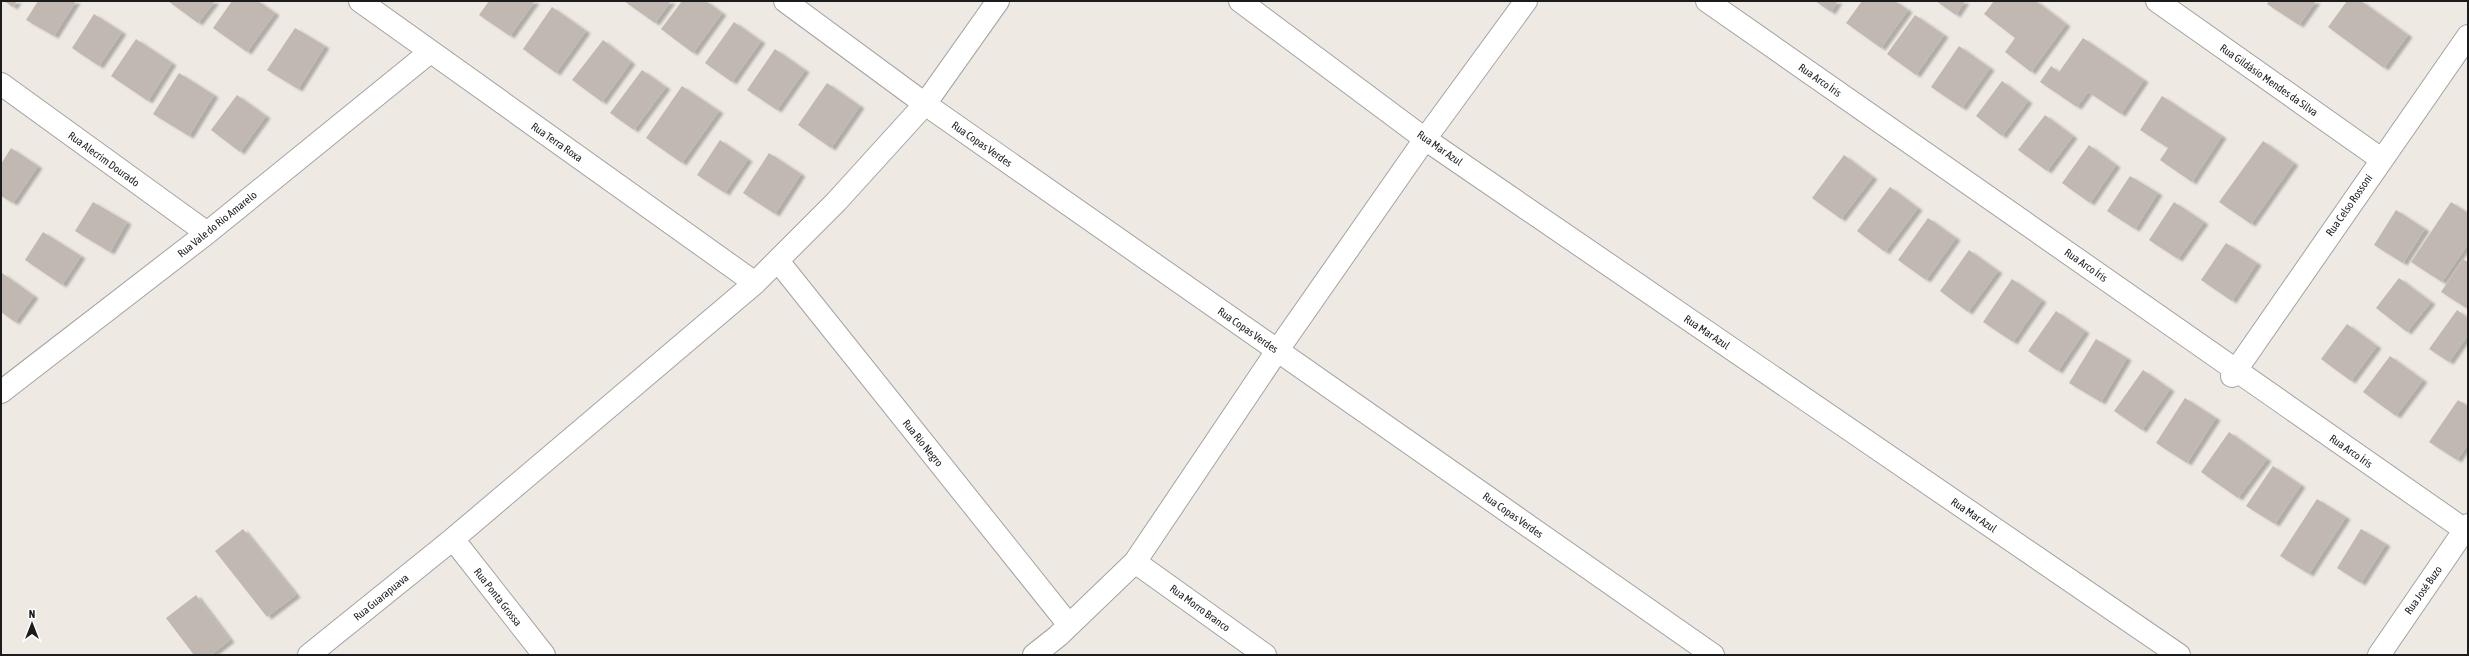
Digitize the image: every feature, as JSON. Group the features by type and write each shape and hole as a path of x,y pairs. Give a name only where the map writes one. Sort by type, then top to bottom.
{"street":[{"name":"Rua Terra Roxa","path":"360,1 755,283"},
{"name":"Rua Copas Verdes","path":"785,1 925,104 1713,655"},
{"name":"Rua Guarapuava","path":"309,655 453,539 755,283 836,202 925,104 998,1"},
{"name":"Rua Mar Azul","path":"1240,1 1425,139 2179,655"},
{"path":"1034,655 1058,636 1135,562 1277,350 1425,139 1526,1"},
{"name":"Rua Arco Íris","path":"1706,1 2234,373 2466,528"},
{"name":"Rua Gildásio Mendes da Silva","path":"2157,1 2381,159"},
{"name":"Rua Celso Rossoni","path":"2234,373 2381,159 2468,36"},
{"name":"Rua Vale do Rio Amarelo","path":"2,391 207,233 430,52"},
{"name":"Rua Alecrim Dourado","path":"1,84 207,233"},
{"name":"Rua Rio Negro","path":"778,261 1069,625"},
{"name":"Rua José Buzo","path":"2379,655 2466,528"},
{"name":"Rua Ponta Grossa","path":"453,539 544,655"},
{"name":"Rua Morro Branco","path":"1135,562 1265,655"}],"building":[{"path":"4,1 17,1 13,7"},
{"path":"38,1 76,1 54,36 26,20"},
{"path":"168,1 215,1 198,23"},
{"path":"232,1 258,1 275,13 247,52 213,28"},
{"path":"489,1 535,1 510,36 479,15"},
{"path":"624,1 671,1 655,23"},
{"path":"682,1 706,1 722,13 693,53 661,29"},
{"path":"1815,1 1838,1 1831,12"},
{"path":"1862,1 1895,1 1908,10 1881,48 1846,23"},
{"path":"1936,1 1965,1 1956,15"},
{"path":"1994,1 2036,1 2066,24 2031,72 2005,52 2015,38 1984,14"},
{"path":"2269,1 2316,1 2299,25 2267,4"},
{"path":"2347,1 2361,1 2408,35 2384,68 2328,27"},
{"path":"552,7 586,31 556,73 523,49"},
{"path":"94,14 122,32 99,66 72,48"},
{"path":"1915,15 1944,35 1916,75 1887,54"},
{"path":"734,22 761,41 732,82 705,63"},
{"path":"295,28 325,46 298,89 267,70"},
{"path":"2083,38 2144,80 2121,114 2088,92 2077,107 2040,82 2051,66 2059,72"},
{"path":"136,39 172,63 148,101 111,76"},
{"path":"603,40 631,62 602,102 572,80"},
{"path":"1959,46 1990,68 1962,108 1931,87"},
{"path":"775,49 805,70 777,110 747,90"},
{"path":"642,70 666,87 634,130 610,113"},
{"path":"179,73 214,95 189,136 153,114"},
{"path":"2002,81 2028,101 2002,136 1976,116"},
{"path":"827,83 860,106 831,148 798,125"},
{"path":"682,86 719,111 682,163 646,138"},
{"path":"237,95 266,116 240,152 211,130"},
{"path":"2162,96 2222,136 2192,182 2160,160 2168,148 2140,130"},
{"path":"2045,115 2073,136 2047,171 2018,150"},
{"path":"720,140 748,159 725,193 697,175"},
{"path":"2263,141 2294,163 2251,224 2219,202"},
{"path":"2089,145 2116,165 2090,203 2062,183"},
{"path":"11,148 38,166 13,203 1,196 1,164"},
{"path":"769,153 801,174 775,214 743,193"},
{"path":"1844,155 1873,177 1841,219 1812,198"},
{"path":"2130,176 2158,193 2135,229 2107,211"},
{"path":"1890,187 1918,208 1885,252 1857,231"},
{"path":"93,202 127,222 110,252 75,231"},
{"path":"2174,202 2204,222 2178,259 2149,240"},
{"path":"2451,202 2468,213 2468,244 2442,282 2411,262"},
{"path":"2396,210 2425,229 2403,263 2374,245"},
{"path":"1928,218 1956,238 1926,280 1898,260"},
{"path":"43,232 81,256 62,285 25,260"},
{"path":"2226,243 2257,263 2232,301 2201,280"},
{"path":"1969,250 1998,271 1968,312 1940,291"},
{"path":"2463,259 2468,262 2468,309 2441,292"},
{"path":"2,273 34,296 15,322 1,312"},
{"path":"2399,278 2431,302 2407,332 2376,308"},
{"path":"2012,279 2042,300 2013,342 1983,322"},
{"path":"2457,310 2468,318 2468,335 2449,362 2429,349"},
{"path":"2056,311 2085,331 2058,371 2028,351"},
{"path":"2347,324 2377,346 2351,381 2321,359"},
{"path":"2096,339 2127,358 2101,402 2069,383"},
{"path":"2390,356 2423,380 2396,416 2363,392"},
{"path":"2143,370 2170,389 2142,430 2114,411"},
{"path":"2185,398 2216,418 2187,463 2156,443"},
{"path":"2458,400 2468,406 2468,444 2457,460 2429,442"},
{"path":"2229,432 2267,459 2238,498 2201,472"},
{"path":"2273,466 2301,485 2275,524 2246,506"},
{"path":"2317,499 2346,517 2309,574 2280,556"},
{"path":"243,529 296,595 267,617 215,551"},
{"path":"2361,529 2386,544 2361,583 2337,568"},
{"path":"196,595 230,640 211,655 194,655 166,618"}]}
